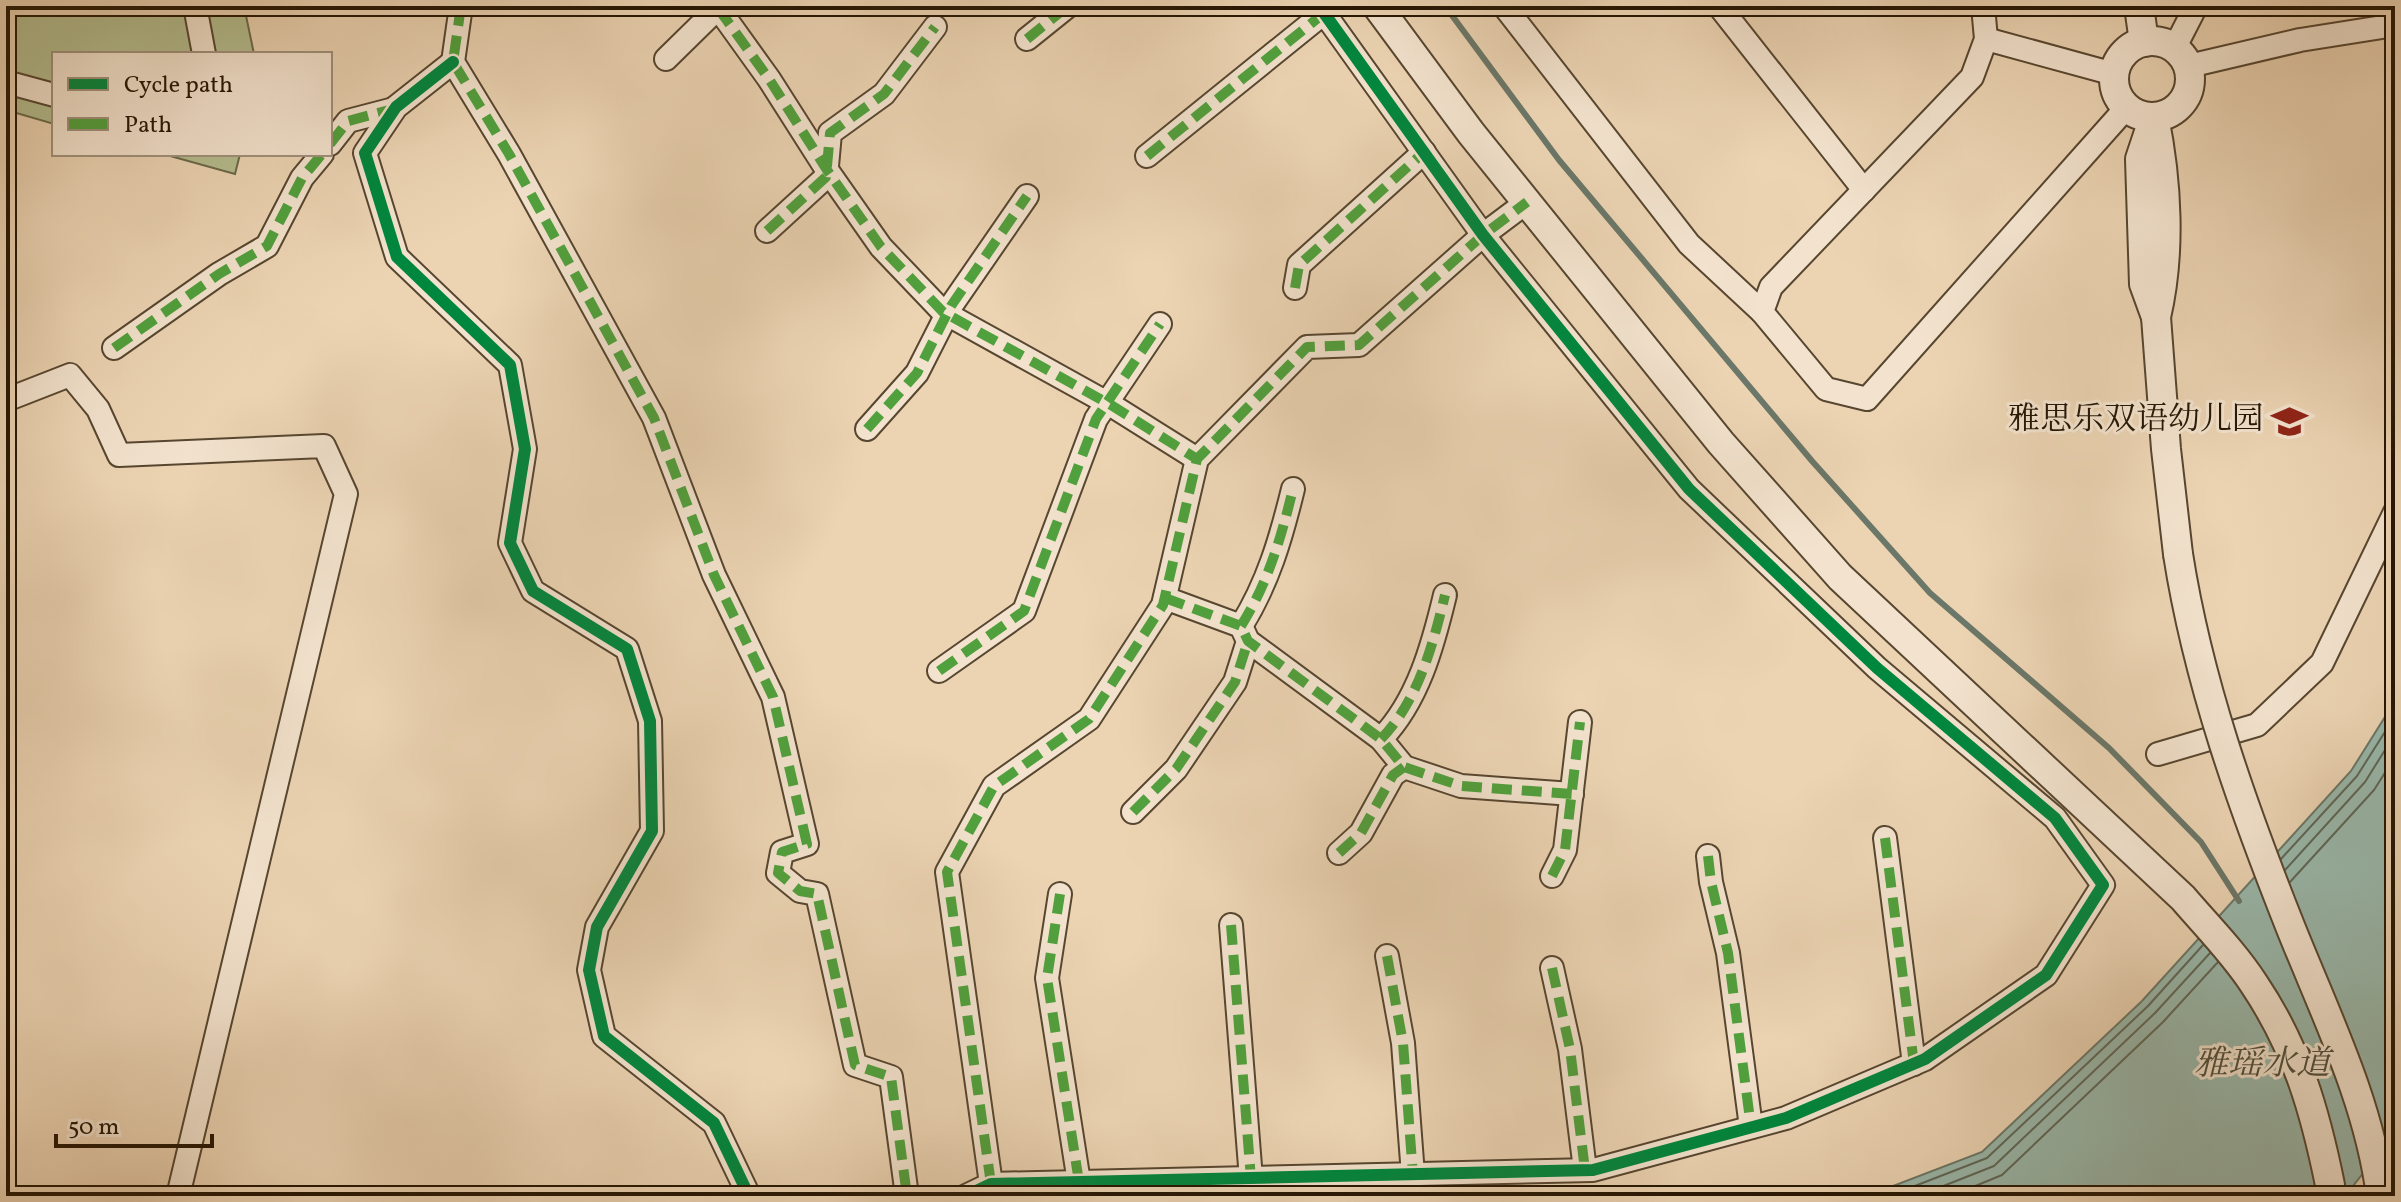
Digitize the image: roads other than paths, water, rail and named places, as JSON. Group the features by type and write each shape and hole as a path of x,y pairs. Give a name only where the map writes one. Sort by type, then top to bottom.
{"street":[{"path":"195,6 204,52"},
{"path":"461,6 453,62 509,154 654,418 714,575 773,697 807,844 782,852 778,873 800,891 817,894 855,1065 891,1077 907,1196"},
{"path":"1027,39 1068,6"},
{"path":"1377,6 1471,133 1721,443 1840,577 2183,898 2232,956 2270,1010 2303,1077 2316,1116 2330,1196"},
{"path":"1504,6 1689,244 1762,312 1826,389 1867,399 2127,107"},
{"path":"1719,6 1864,190"},
{"path":"1762,312 1771,287 1972,77 1986,39 1983,6"},
{"path":"2139,6 2144,42"},
{"path":"2182,57 2196,6"},
{"path":"666,59 719,7 881,247 943,312 1111,405 1197,459"},
{"path":"966,1196 991,1184 1585,1170 1786,1118 1925,1059 2046,975 2103,885 2055,818 1877,668 1689,489 1483,235 1322,10 1147,156"},
{"path":"2182,57 2395,25"},
{"path":"767,231 826,177 830,133 884,94 935,27"},
{"path":"1986,39 2114,74"},
{"path":"2144,42 2163,42 2182,57 2191,79 2188,93 2181,104 2170,112 2154,117 2141,115 2120,99 2114,74 2126,51 2144,42"},
{"path":"453,62 394,109 365,153 397,257 510,365 525,449 510,543 533,591 627,649 650,721 652,831 597,927 589,970 604,1036 714,1123 749,1196"},
{"path":"6,82 52,94"},
{"path":"332,141 348,121 394,109"},
{"path":"2154,117 2140,159 2144,284 2156,317 2166,449 2187,614 2214,715 2262,852 2368,1123 2381,1196"},
{"path":"1295,288 1299,265 1424,152"},
{"path":"114,348 219,274 267,246 302,178 320,156"},
{"path":"867,429 917,373 951,306 1027,196"},
{"path":"991,1184 947,872 994,786 1089,719 1163,605 1197,459 1307,347 1359,345 1483,235 1527,202"},
{"path":"939,671 1024,611 1096,419 1160,324"},
{"path":"6,400 70,375 98,409 119,455 324,446 346,494 178,1196"},
{"path":"1133,812 1176,769 1235,682 1244,633 1275,557 1293,489"},
{"path":"2158,754 2257,725 2322,663 2395,512"},
{"path":"1381,739 1398,721 1433,646 1445,595"},
{"path":"1165,598 1244,633 1381,739 1404,767 1461,786 1572,794"},
{"path":"1552,876 1565,850 1580,722"},
{"path":"1339,853 1361,833 1393,775 1404,767"},
{"path":"1885,838 1914,1064"},
{"path":"1708,856 1728,953 1751,1127"},
{"path":"1060,894 1047,978 1079,1182"},
{"path":"1231,925 1251,1179"},
{"path":"1387,956 1403,1043 1413,1175"},
{"path":"1552,968 1570,1049 1585,1170"}],"water":[{"name":"雅瑶水道","path":"2395,701 2395,1133 2345,1196 1867,1196 1982,1152 2142,1001 2351,771"}],"waterway":[{"path":"1445,6 1559,160 1812,461 1930,593 2109,748 2201,842 2239,901"}],"place":[{"name":"雅思乐双语幼儿园","path":"2290,421"}]}
